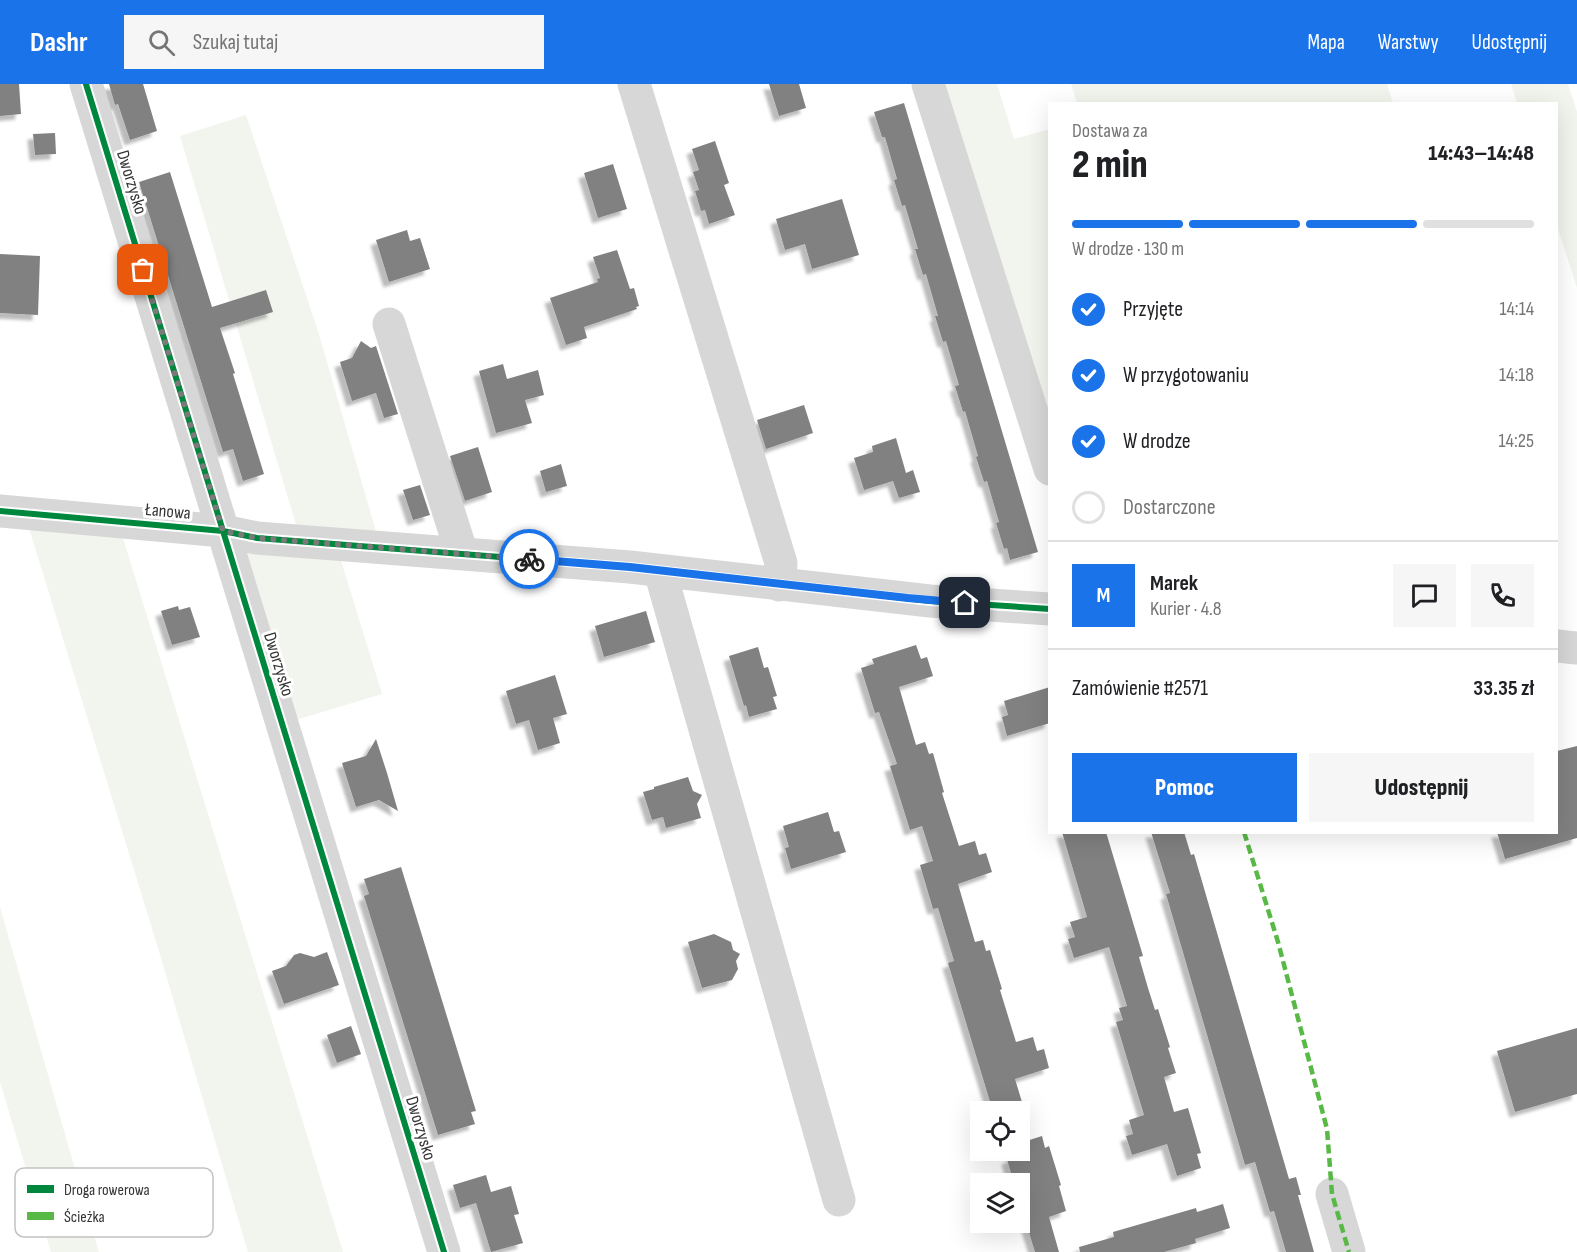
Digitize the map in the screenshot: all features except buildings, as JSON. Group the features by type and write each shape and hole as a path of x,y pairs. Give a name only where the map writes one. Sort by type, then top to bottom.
{"street":[{"name":"Dworzysko","path":"86,84 444,1252"},
{"path":"634,84 781,563 779,585"},
{"path":"928,84 1048,463"},
{"path":"389,324 462,554"},
{"name":"Łanowa","path":"0,511 223,531 257,538 660,571 930,601 1048,609"},
{"path":"660,571 839,1200"},
{"path":"1558,646 1577,648"},
{"path":"1332,1194 1349,1252"}],"shaded area":[{"path":"941,84 997,84 1014,139 1048,130 1048,412"},
{"path":"1071,84 1387,84 1393,102 1077,102"},
{"path":"1511,84 1568,84 1577,112 1577,288 1558,229 1558,102 1517,102"},
{"path":"246,115 318,331 377,535 297,528 180,136"},
{"path":"29,528 122,535 343,1252 248,1252 158,948"},
{"path":"247,549 339,554 382,694 289,722 242,563"},
{"path":"0,907 75,1168 26,1168 0,1082"},
{"path":"46,1237 95,1237 99,1252 51,1252"}],"marked path":[{"path":"1245,834 1278,942 1327,1129 1332,1194 1349,1252"}],"cycle path":[{"path":"86,84 444,1252"},
{"path":"0,511 223,531 257,538 630,567 930,601 1048,609"}],"way so far":[{"path":"143,270 223,531 257,538 529,559"}],"route":[{"path":"529,559 630,567 779,585 965,603"}]}
